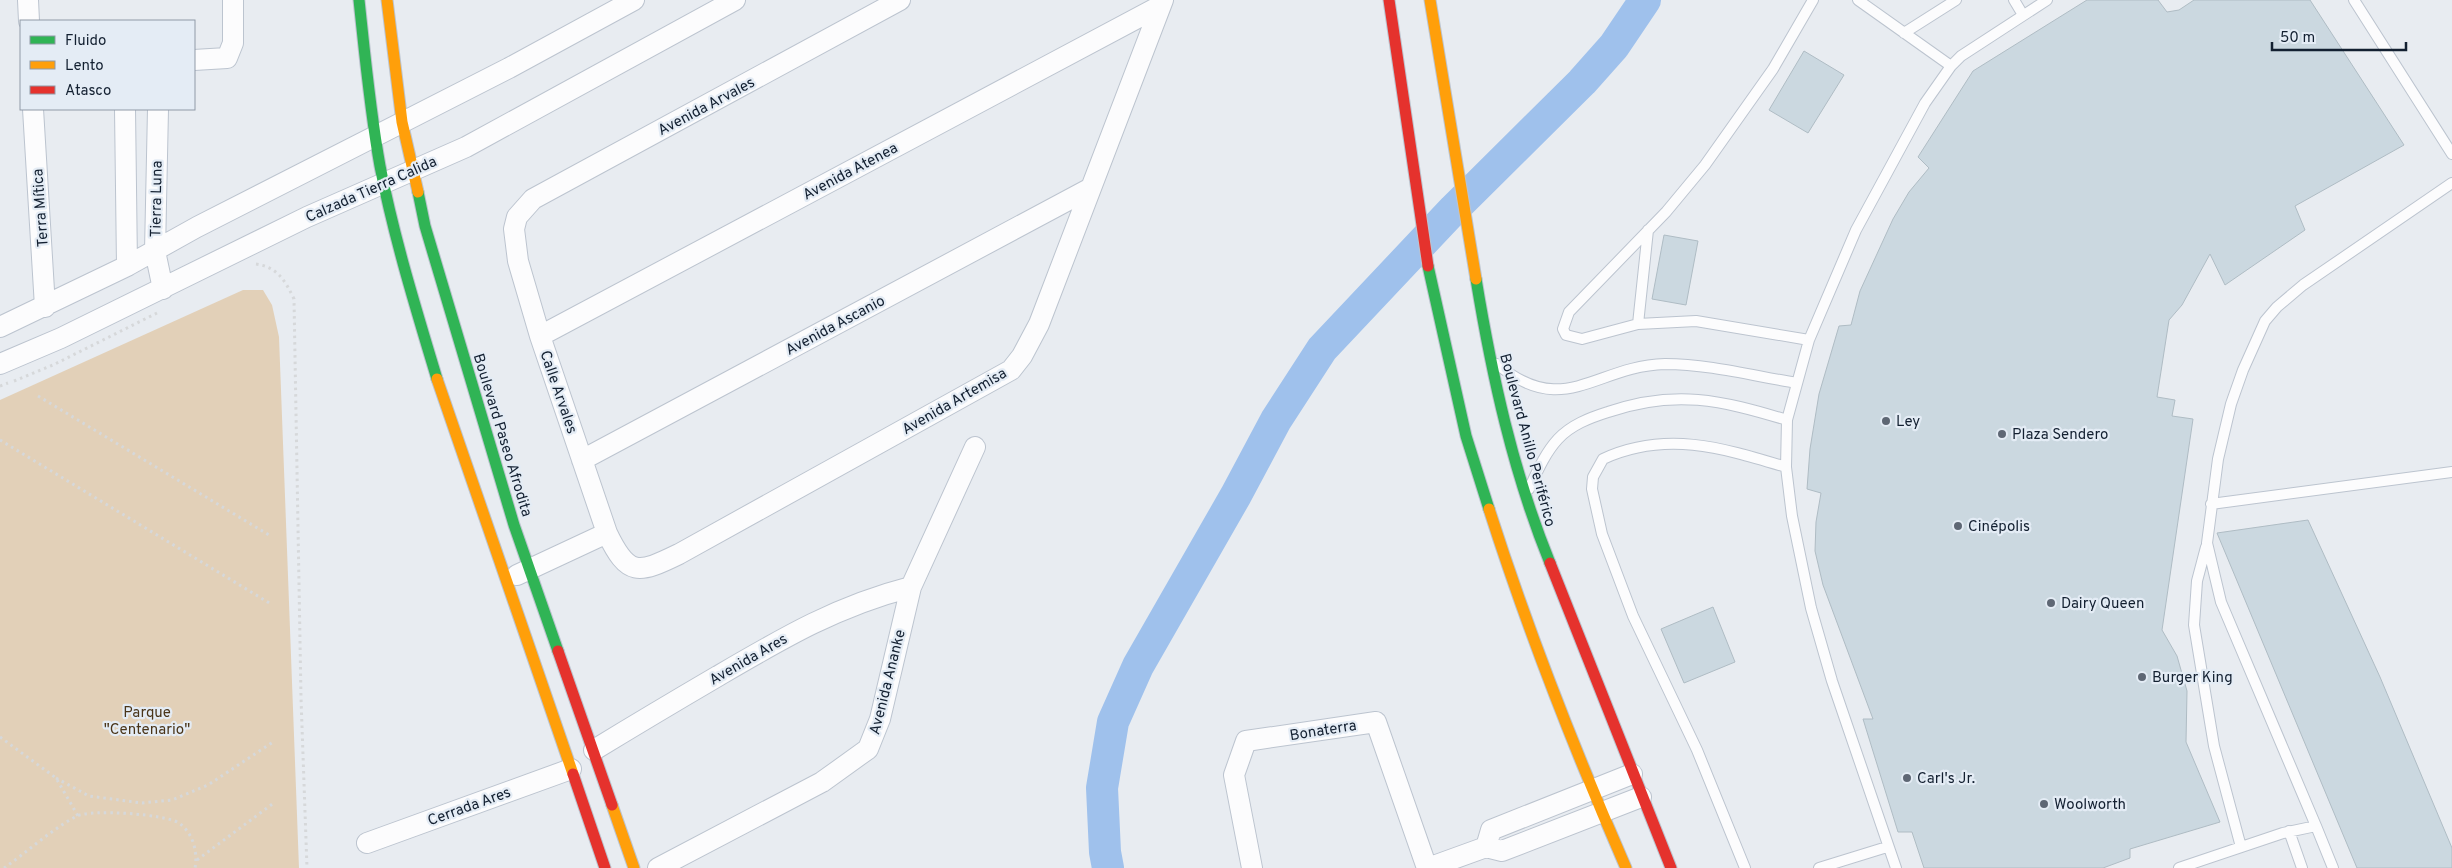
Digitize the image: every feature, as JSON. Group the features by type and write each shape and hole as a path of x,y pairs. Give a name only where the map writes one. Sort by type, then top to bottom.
{"main road":[{"path":"360,0 375,136 384,184 402,258 439,385 605,868"},
{"name":"Boulevard Paseo Afrodita","path":"387,0 402,122 425,226 529,570 634,868"},
{"path":"1389,0 1414,184 1430,280 1466,436 1509,572 1602,813 1626,868"},
{"name":"Boulevard Anillo Periférico","path":"1430,0 1489,356 1509,441 1542,544 1671,868"}],"street":[{"path":"28,0 29,20"},
{"path":"195,60 227,58 233,43 233,0"},
{"path":"0,327 127,266 197,227 634,0"},
{"name":"Calzada Tierra Calida","path":"0,364 61,338 307,217 466,147 735,0"},
{"name":"Avenida Arvales","path":"517,217 533,199 900,0"},
{"name":"Avenida Artemisa","path":"622,562 635,568 654,566 770,504 1010,370 1022,356 1039,324 1089,189 1162,3"},
{"name":"Avenida Atenea","path":"540,336 1162,3"},
{"name":"Terra Mítica","path":"33,110 45,307"},
{"path":"125,116 158,115"},
{"name":"Tierra Luna","path":"158,115 155,251 163,289"},
{"name":"Tierra Luna","path":"125,116 127,266"},
{"path":"126,188 156,185"},
{"name":"Avenida Ascanio","path":"582,460 1089,189"},
{"name":"Calle Arvales","path":"517,217 514,229 518,261 540,336 607,533 622,562"},
{"name":"Avenida Ananke","path":"658,868 822,782 868,749 880,719 911,587 976,447"},
{"path":"506,580 607,533"},
{"name":"Avenida Ares","path":"594,750 778,640 842,608 872,597 911,587"},
{"name":"Bonaterra","path":"1252,868 1234,775 1246,741 1376,722 1427,868 1486,847"},
{"name":"Cerrada Ares","path":"367,843 571,769"},
{"path":"1632,774 1594,791 1491,830 1486,847 1502,852 1642,797"},
{"path":"1544,810 1552,832"}],"lane":[{"path":"1808,340 1696,320 1638,324 1582,339 1566,335 1563,329 1569,312 1648,230 1705,165 1773,69 1814,0"},
{"path":"1858,0 1951,66"},
{"path":"1904,33 1956,0"},
{"path":"2014,0 2023,15"},
{"path":"1896,868 1887,847 1832,681 1812,608 1792,516 1786,467 1787,420 1808,340 1856,230 1921,110 1951,66 1977,43 2047,0"},
{"path":"2354,0 2452,154"},
{"path":"2241,847 2214,746 2194,624 2197,581 2207,543 2218,459 2231,404 2243,370 2268,317 2288,296 2452,183"},
{"path":"1638,324 1648,230"},
{"path":"1489,356 1515,378 1535,388 1552,390 1574,387 1641,367 1664,364 1724,370 1797,383"},
{"path":"1526,495 1557,440 1570,428 1594,416 1631,404 1664,398 1696,399 1723,402 1787,420"},
{"path":"1745,868 1697,750 1633,616 1616,572 1594,504 1593,477 1603,459 1633,448 1660,444 1690,443 1723,449 1786,467"},
{"path":"2211,504 2452,472"},
{"path":"2207,543 2221,602 2333,868"},
{"path":"2179,868 2289,831 2316,826"},
{"path":"2289,831 2302,868"},
{"path":"1819,868 1887,847"}],"path":[{"path":"252,264 266,266 284,278 294,298 301,698 307,868"},
{"path":"0,386 53,365 162,311"},
{"path":"38,396 269,535"},
{"path":"0,440 271,604"},
{"path":"0,737 56,778 90,796 142,802 172,800 208,785 273,742"},
{"path":"56,778 78,816"},
{"path":"196,861 275,802"},
{"path":"4,868 78,816 99,812 165,818 179,824 194,843 195,868"}],"green space":[{"name":"Parque \"Centenario\"","path":"243,290 263,290 272,305 279,337 299,868 0,868 0,400"}],"building":[{"name":"Plaza Sendero","path":"2087,0 2158,0 2167,12 2179,10 2194,0 2310,0 2404,145 2295,206 2305,230 2225,285 2210,254 2182,305 2169,320 2157,397 2175,400 2172,416 2193,419 2162,630 2177,656 2187,691 2186,742 2220,822 2130,849 2130,858 2103,868 1924,868 1912,832 1898,832 1863,719 1873,719 1823,585 1815,551 1816,522 1821,493 1807,489 1810,449 1819,394 1839,326 1851,325 1860,291 1893,219 1909,192 1929,168 1918,157 1973,71"},
{"path":"1804,51 1844,75 1808,133 1769,110"},
{"path":"1664,235 1698,241 1686,305 1652,299"},
{"path":"2308,520 2380,677 2452,848 2452,868 2357,868 2217,533"},
{"path":"1713,607 1735,662 1684,683 1661,629"}],"waterway":[{"path":"1108,868 1105,852 1102,788 1113,722 1138,666 1236,495 1276,420 1322,349 1454,209 1582,82 1614,46 1645,0"}],"traffic: fast":[{"path":"359,0 380,166 413,300 437,379"},
{"path":"418,192 425,226 514,525 558,651"},
{"path":"1428,266 1466,436 1489,509"},
{"path":"1476,279 1489,352 1505,423 1525,494 1550,563"}],"traffic: slow":[{"path":"387,0 402,122 418,192"},
{"path":"1430,0 1476,279"},
{"path":"437,379 573,774"},
{"path":"1489,509 1553,690 1626,868"},
{"path":"612,805 634,868"}],"traffic: jam":[{"path":"1389,0 1428,266"},
{"path":"1550,563 1671,868"},
{"path":"558,651 612,805"},
{"path":"573,774 605,868"}],"place":[{"name":"Ley","path":"1886,421"},
{"name":"Plaza Sendero","path":"2002,434"},
{"name":"Cinépolis","path":"1958,526"},
{"name":"Dairy Queen","path":"2051,603"},
{"name":"Burger King","path":"2142,677"},
{"name":"Carl's Jr.","path":"1907,778"},
{"name":"Woolworth","path":"2044,804"}]}
